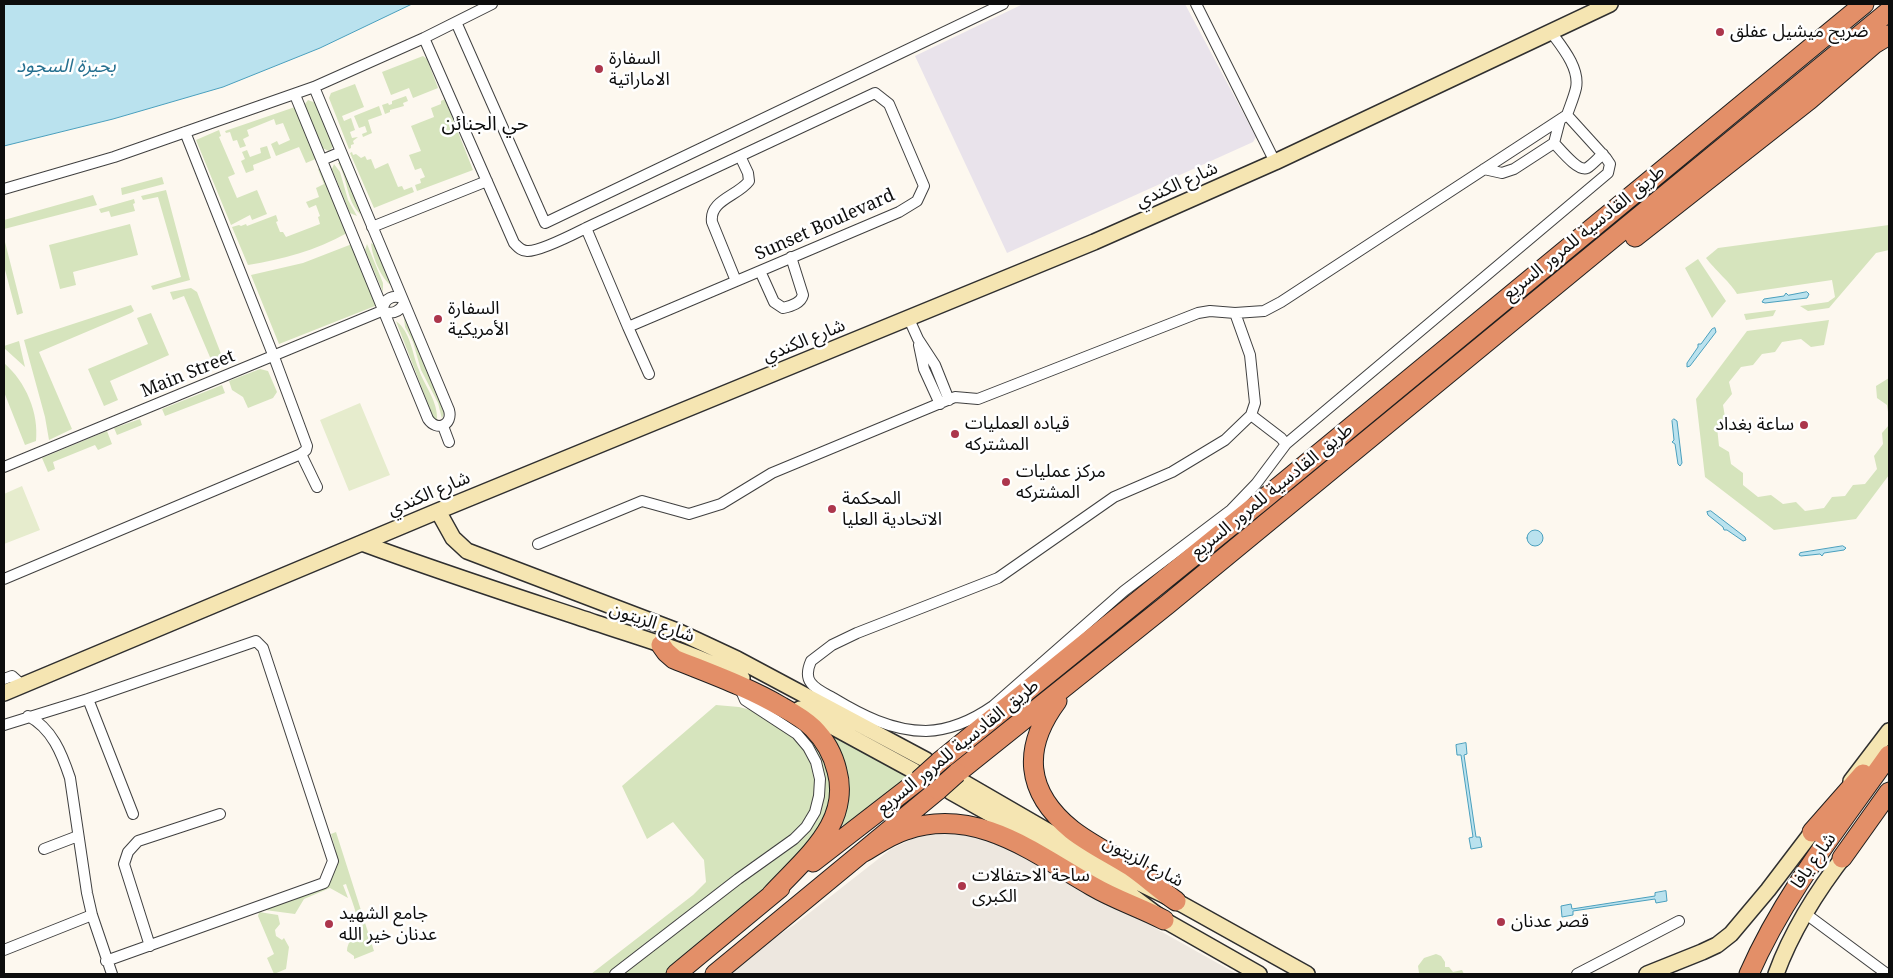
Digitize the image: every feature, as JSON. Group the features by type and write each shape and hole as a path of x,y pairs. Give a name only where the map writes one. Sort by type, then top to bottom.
{"highway":[{"name":"طريق القادسية للمرور السريع","path":"676,974 917,776 932,761 1266,496 1864,4"},
{"name":"طريق القادسية للمرور السريع","path":"715,974 862,853 952,784 1069,684 1889,11"},
{"path":"1499,333 1606,259 1686,199 1809,100 1874,44 1889,35"},
{"path":"661,645 674,658 733,674 783,707 812,727 829,749 835,761 840,795 832,824 824,837 771,895"},
{"path":"1069,684 1037,734 1034,748 1034,767 1037,783 1044,800 1056,815 1072,829 1130,866 1176,900"},
{"path":"1812,832 1889,743"},
{"name":"شارع يافا","path":"1749,974 1761,948 1794,890 1889,755"},
{"name":"شارع يافا","path":"1760,974 1783,930 1818,874 1889,776"},
{"path":"1842,858 1889,792"},
{"path":"862,853 894,834 924,824 960,823 980,827 1018,843 1113,899 1157,915"}],"main road":[{"name":"شارع الكندي","path":"4,692 438,511 1094,242 1275,162 1610,4"},
{"name":"شارع الزيتون","path":"438,511 453,538 467,551 677,631 733,674 917,776"},
{"name":"شارع الزيتون","path":"362,543 407,560 661,645"},
{"name":"شارع الزيتون","path":"733,674 932,761"},
{"path":"1646,974 1717,945 1731,934 1763,896 1889,732"},
{"name":"شارع الزيتون","path":"952,784 1127,877 1176,900 1307,974"},
{"name":"شارع الزيتون","path":"952,784 1120,887 1157,915 1259,974"},
{"path":"1776,974 1794,934 1842,858 1889,799"},
{"path":"1157,915 1142,900 1141,893 1148,890 1159,892"}],"street":[{"path":"4,189 114,157 314,87 424,38 492,4"},
{"path":"456,22 545,223 1003,4"},
{"path":"1196,4 1275,162"},
{"path":"1484,169 1502,174 1514,169 1554,143 1576,88 1576,74 1551,32"},
{"name":"Sunset Boulevard","path":"424,38 514,243 520,249 528,251 536,250 586,228 875,93 890,104 924,186 917,201 899,212 628,327"},
{"path":"295,94 428,419 432,424 442,426 449,421 451,415 314,87"},
{"path":"1235,313 1252,366 1255,403 1250,415 1225,440 1172,472 1114,497 998,578 857,633 832,645 810,661 808,674 812,684 854,711 896,727 915,731 942,729 960,725 977,717 993,706 1124,591 1231,510 1256,484 1286,444 1608,173 1610,164 1603,154 1564,117"},
{"path":"538,544 642,500 689,514 721,504 772,473 954,397 978,399 1198,313 1210,311 1235,313 1264,311 1281,302 1564,117"},
{"path":"4,579 301,454 306,450 307,446 274,357 185,132"},
{"path":"1554,143 1573,162 1582,168 1586,168 1603,154"},
{"path":"322,160 341,152"},
{"path":"736,281 711,217 718,205 749,181 748,173 740,156"},
{"path":"353,234 363,238 367,236 371,226 487,181"},
{"path":"353,234 353,227 358,222 362,221 371,226"},
{"path":"586,228 649,374"},
{"path":"760,271 774,302 783,308 792,306 803,295 791,258"},
{"path":"384,310 386,300 394,296 403,301"},
{"path":"384,310 394,313 398,311 403,301"},
{"name":"Main Street","path":"4,467 384,310"},
{"path":"909,319 918,339 924,369 944,402"},
{"path":"1250,415 1281,438 1286,444"},
{"path":"442,426 449,442"},
{"path":"301,454 317,487"},
{"path":"4,725 28,716 88,699 256,641 264,648 333,861 324,883 106,961"},
{"path":"615,974 738,879 794,839 806,827 815,812 819,796 820,779 816,762 808,747 797,734 745,700 733,674"},
{"path":"4,679 12,676 22,685"},
{"path":"88,699 132,814"},
{"path":"28,716 44,727 65,762 70,778 82,870 92,915 106,961 112,974"},
{"path":"150,946 124,864 128,852 138,842 220,814"},
{"path":"44,849 78,836"},
{"path":"1806,914 1887,972"},
{"path":"4,950 92,915"},
{"path":"1577,974 1679,920"}],"shaded area":[{"path":"1023,4 1185,4 1256,137 1253,142 1007,253 915,56"},
{"name":"ساحة الاحتفالات الكبرى","path":"940,834 972,835 1012,848 1237,974 729,974 759,948 794,925 891,849 916,837"}],"green space":[{"path":"423,56 427,59 438,88 413,98 409,88 391,95 382,72"},
{"path":"355,84 364,107 342,116 344,121 351,118 355,130 350,132 352,138 358,137 353,141 354,144 349,149 329,98 331,93"},
{"path":"406,96 408,101 403,103 404,106 390,110 390,112 385,114 382,105 392,104 392,101"},
{"path":"445,99 473,170 417,191 415,185 421,183 420,179 425,177 421,168 415,170 409,155 421,151 411,126 434,117 431,108 441,104 441,101"},
{"path":"308,100 316,103 333,145 329,151 322,148 305,107"},
{"path":"379,106 382,115 368,120 372,133 363,137 362,134 367,132 365,126 359,128 354,116"},
{"path":"295,107 318,158 306,163 299,147 276,156 271,144 277,141 279,145 290,140 283,123 276,125 274,119 247,130 249,136 243,139 246,146 240,148 237,140 233,141 230,132 226,133 225,131"},
{"path":"219,130 221,136 219,137 235,174 228,177 237,198 257,190 267,214 252,220 250,215 231,225 196,140"},
{"path":"267,146 271,158 253,165 254,170 246,173 241,161 245,159 242,152 247,150 250,157 261,153 260,148"},
{"path":"352,152 353,155 356,154 361,158 365,156 367,160 371,159 375,169 388,163 398,187 402,186 404,190 412,187 414,192 374,208 350,153"},
{"path":"338,163 341,163 361,212 360,214 352,202"},
{"path":"334,164 340,172 348,200 357,216 350,213 332,169"},
{"path":"321,168 347,233 299,254 248,265 232,227 246,224 247,226 276,215 278,221 276,222 280,232 283,232 286,237 320,224 318,217 320,216 316,205 309,208 306,202 319,197 316,188 324,184 318,169"},
{"path":"162,177 164,184 122,195 121,188"},
{"path":"166,190 190,280 153,290 151,286 181,277 158,197 143,200 141,196"},
{"path":"93,195 97,205 4,229 4,220"},
{"path":"134,199 135,211 111,217 109,211 101,213 99,209"},
{"path":"130,224 138,255 73,272 76,285 60,289 49,245"},
{"path":"1889,225 1889,250 1876,253 1829,308 1808,311 1800,306 1828,302 1835,297 1832,280 1737,294 1706,258 1718,248"},
{"path":"4,238 23,313 17,315 4,266"},
{"path":"371,243 376,246 392,286 384,278 378,267"},
{"path":"352,244 376,305 279,344 251,275 303,263"},
{"path":"367,244 383,283 383,292 365,250"},
{"path":"1698,259 1726,301 1712,318 1685,268"},
{"path":"191,288 197,292 225,364 215,369 184,296 173,300 170,292"},
{"path":"131,305 134,311 131,313 39,352 72,429 49,440 45,417 24,340"},
{"path":"1776,310 1773,316 1746,320 1744,314"},
{"path":"151,313 169,355 110,381 118,400 104,406 88,369 148,344 137,318"},
{"path":"404,318 407,320 444,413 442,419 438,403 421,370 413,342 405,327"},
{"path":"1829,320 1824,345 1811,347 1801,339 1782,342 1775,352 1762,354 1753,365 1741,367 1729,382 1732,394 1723,405 1725,417 1717,427 1719,446 1729,452 1731,464 1743,473 1743,485 1758,497 1771,495 1783,504 1796,502 1805,511 1824,508 1832,497 1845,496 1853,485 1865,484 1877,469 1874,456 1883,444 1882,433 1889,425 1889,475 1856,519 1774,530 1705,477 1696,399 1747,331"},
{"path":"396,321 408,337 419,370 433,400 437,420 433,417"},
{"path":"19,341 25,367 4,348 4,346"},
{"path":"4,363 19,379 33,409 36,441 25,445 4,392"},
{"path":"260,369 268,371 277,392 273,398 248,408 243,397 232,390 229,381"},
{"path":"1889,378 1889,419 1887,405 1877,398 1876,386"},
{"path":"222,385 225,393 165,416 162,409"},
{"path":"360,403 390,475 349,491 320,420"},
{"path":"140,419 142,425 117,435 114,428"},
{"path":"107,431 112,444 98,450 95,445 53,462 55,469 48,472 42,458"},
{"path":"22,486 40,530 4,544 4,494"},
{"path":"716,705 739,707 823,728 908,777 853,820 822,836 810,849 665,974 591,974 693,895 706,882 704,860 673,822 647,839 622,786"},
{"path":"336,832 374,951 354,959 354,956 347,951 347,948 358,926 346,884 343,885 348,898 330,888 304,899 295,914 265,910 264,907 329,883 337,859 331,834"},
{"path":"259,912 278,915 280,924 275,930 276,936 282,940 284,938 289,947 286,969 274,974 267,958 274,954 258,916"},
{"path":"1436,954 1441,956 1445,962 1445,967 1449,967 1453,972 1462,970 1464,974 1419,973 1418,966 1424,958"}],"water":[{"name":"بحيرة السجود","path":"4,4 412,4 320,48 223,87 113,119 4,146"},
{"path":"1807,292 1809,294 1807,298 1762,302 1764,299 1784,296 1786,293 1788,295"},
{"path":"1715,328 1716,332 1690,366 1687,367 1687,363 1698,347 1698,344 1701,344 1712,329"},
{"path":"1674,419 1677,421 1682,463 1680,466 1678,464 1675,444 1672,442 1674,440 1672,421"},
{"path":"1711,511 1745,537 1746,540 1743,541 1727,530 1724,530 1723,527 1708,515 1707,512"},
{"path":"1535,530 1541,532 1543,538 1541,544 1535,546 1529,544 1527,538 1529,532"},
{"path":"1843,546 1846,548 1844,550 1824,553 1822,556 1820,554 1799,555 1800,553"},
{"path":"1466,743 1467,754 1464,755 1476,837 1480,837 1482,847 1471,849 1469,838 1473,837 1461,755 1457,755 1456,745"},
{"path":"1666,891 1667,901 1656,903 1655,899 1573,911 1573,915 1562,917 1561,906 1571,904 1572,909 1655,896 1655,893"}],"place":[{"name":"ضريح ميشيل عفلق","path":"1720,32"},
{"name":"السفارة الاماراتية","path":"599,69"},
{"name":"السفارة الأمريكية","path":"438,319"},
{"name":"ساعة بغداد","path":"1804,425"},
{"name":"قياده العمليات المشتركه","path":"955,434"},
{"name":"مركز عمليات المشتركه","path":"1006,482"},
{"name":"المحكمة الاتحادية العليا","path":"832,509"},
{"name":"ساحة الاحتفالات الكبرى","path":"962,886"},
{"name":"قصر عدنان","path":"1501,922"},
{"name":"جامع الشهيد عدنان خير الله","path":"329,924"}],"district":[{"name":"حي الجنائن","path":"485,124"}]}
